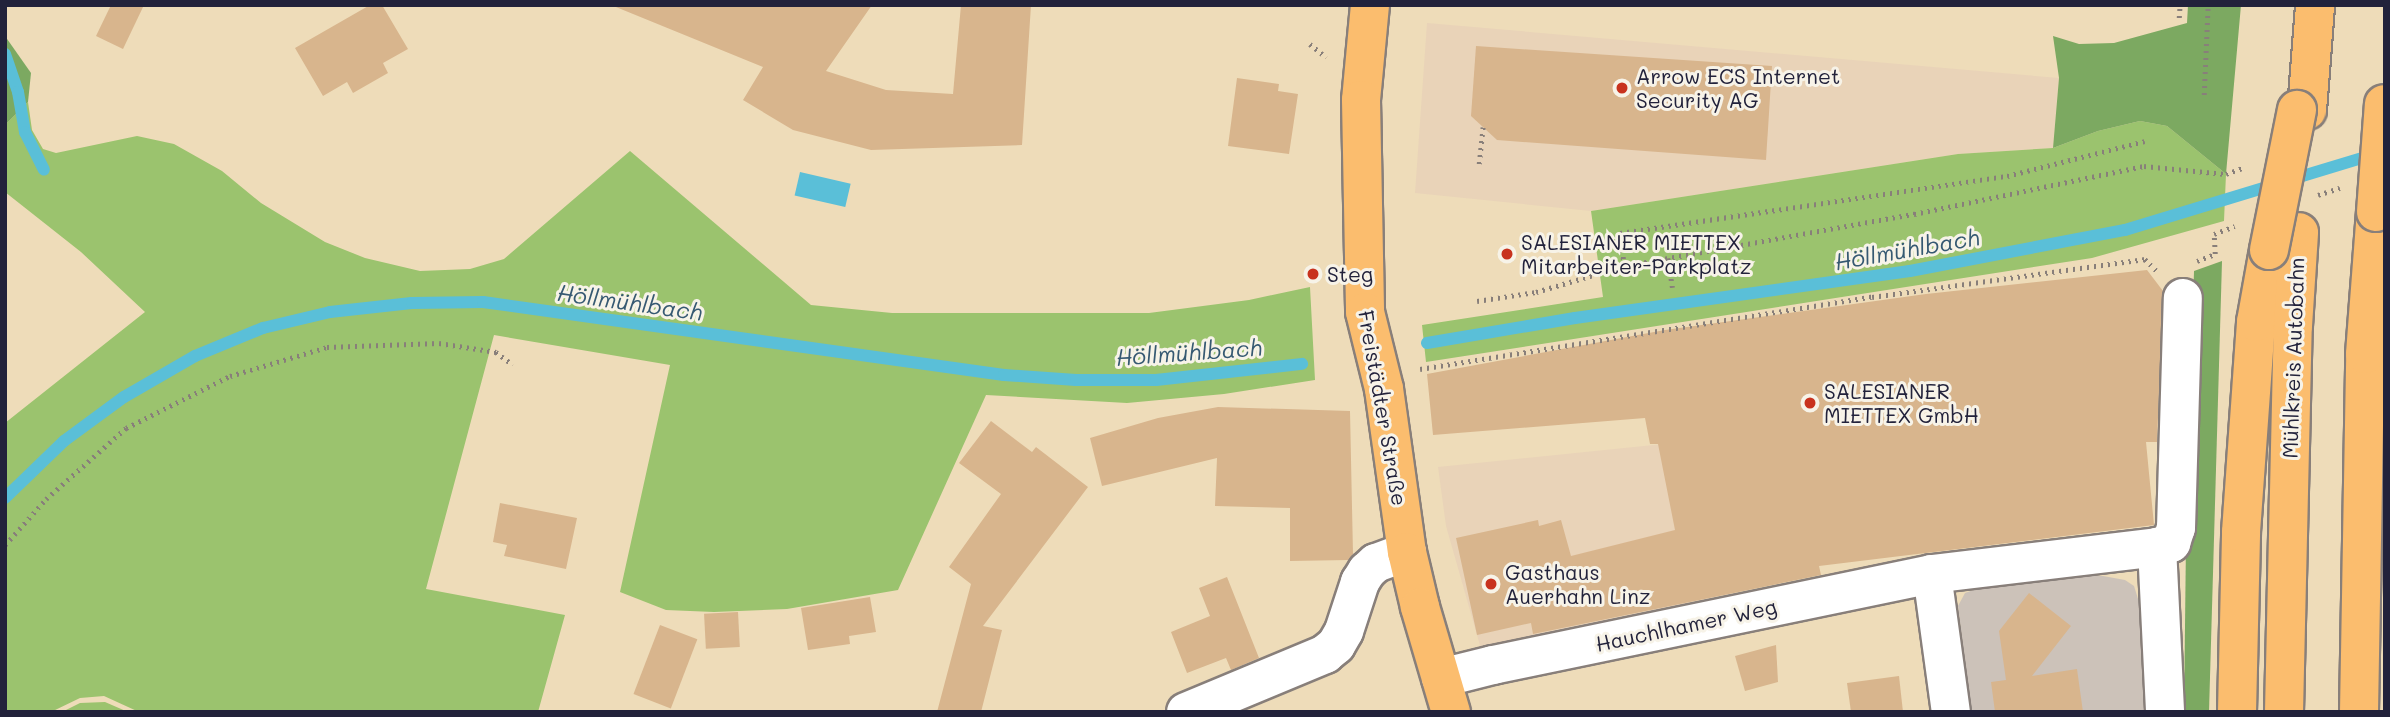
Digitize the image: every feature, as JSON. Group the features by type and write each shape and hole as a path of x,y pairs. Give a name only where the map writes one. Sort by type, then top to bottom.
{"main road":[{"name":"Freistädter Straße","path":"1367,7 1362,100 1362,288 1365,312 1384,389 1407,551 1446,695"},
{"name":"Mühlkreis Autobahn","path":"2284,712 2293,326 2284,241 2314,19"},
{"path":"2359,712 2372,564 2365,354 2384,97"},
{"path":"2237,712 2242,519 2256,322 2284,241"}],"street":[{"path":"2165,712 2157,547 2171,542 2176,528 2183,298"},
{"name":"Hauchlhamer Weg","path":"1446,695 1493,665 1932,575 2157,547"},
{"path":"1186,712 1325,654 1336,645 1344,631 1360,582 1367,571 1376,564 1407,551"},
{"path":"1932,575 1951,712"}],"path":[{"path":"2179,18 2180,5"},
{"path":"2204,95 2208,5"},
{"path":"1479,164 1483,127"},
{"path":"1624,266 1620,233 2007,176 2145,141"},
{"path":"1477,301 1536,292 1624,266 1913,214 2144,166 2226,174 2250,165"},
{"path":"2210,256 2215,254 2214,234"},
{"path":"1668,258 1673,288"},
{"path":"1416,370 1871,297 2145,259 2183,298"},
{"path":"5,545 46,499 126,428 230,376 327,347 439,343 496,352 513,365"}],"shaded area":[{"path":"1427,23 2059,78 2053,148 1958,154 1591,211 1415,193"},
{"path":"1732,437 1765,586 1481,649 1446,526 1438,467"},
{"path":"2062,575 2103,576 2125,580 2134,586 2147,628 2151,712 1971,712 1958,606 1965,593 1990,584"}],"green space":[{"path":"2188,5 2241,5 2226,174 2167,126 2140,121 2098,131 2053,148 2059,78 2053,36 2079,44 2114,43 2187,23"},
{"path":"5,36 31,73 28,102 5,125"},
{"path":"28,102 32,130 43,149 56,153 137,136 174,144 222,171 261,203 325,242 365,258 420,271 470,269 504,259 630,151 811,305 892,313 1149,313 1249,300 1310,287 1315,380 1224,394 1127,403 986,395 898,590 787,609 714,612 666,610 620,592 670,365 494,335 426,589 565,615 538,712 139,712 104,696 80,698 51,712 5,712 5,423 145,312 81,252 5,192 5,125"},
{"path":"2140,121 2167,126 2226,174 2224,221 2092,258 1426,362 1422,325 1603,297 1591,211 1958,154 2053,148 2098,131"},
{"path":"2222,261 2209,712 2184,712 2194,271"},
{"path":"105,702 128,712 62,712 80,703"}],"water":[{"path":"800,172 851,184 845,207 795,195"}],"building":[{"path":"111,5 144,5 123,49 96,36"},
{"path":"370,5 382,5 408,49 383,63 388,73 353,93 347,82 323,96 295,48"},
{"path":"611,5 872,5 826,71 886,90 953,94 961,5 1031,5 1022,145 871,150 793,130 743,100 763,67"},
{"name":"Arrow ECS Internet Security AG","path":"1476,46 1772,66 1766,160 1497,140 1471,116"},
{"path":"1237,78 1279,84 1278,91 1298,94 1289,154 1228,146"},
{"name":"SALESIANER MIETTEX GmbH","path":"2147,270 2163,291 2157,442 2146,442 2154,525 1819,566 1821,575 1533,634 1531,623 1477,635 1456,538 1538,520 1539,526 1561,520 1571,556 1675,530 1658,444 1650,444 1645,418 1433,435 1427,374 1665,330 1926,294"},
{"path":"1218,407 1350,411 1353,554 1348,560 1290,561 1290,508 1215,506 1217,458 1102,486 1090,438 1158,418"},
{"path":"991,421 1032,452 1036,447 1088,487 983,626 1002,630 981,712 937,712 971,584 949,567 1001,494 959,463"},
{"path":"500,503 577,518 566,569 504,556 507,545 493,542"},
{"path":"1227,577 1259,658 1231,670 1226,658 1187,673 1171,632 1210,616 1199,588"},
{"path":"2029,593 2071,626 2032,676 2077,669 2083,712 1995,712 1991,682 2006,680 1999,631"},
{"path":"870,597 876,632 849,636 850,644 808,650 801,608"},
{"path":"738,612 740,647 706,649 704,614"},
{"path":"660,625 697,639 671,708 633,694"},
{"path":"1776,645 1778,682 1745,691 1735,656"},
{"path":"1899,676 1903,712 1851,712 1847,683"}],"waterway":[{"path":"5,54 18,92 25,132 44,170"},
{"name":"Höllmühlbach","path":"1427,343 1575,318 1910,271 2125,230 2375,154"},
{"name":"Höllmühlbach","path":"5,498 64,441 124,397 195,356 263,328 330,312 412,303 483,302 1004,375 1076,380 1156,380 1302,364"}],"place":[{"name":"Arrow ECS Internet Security AG","path":"1622,88"},
{"name":"SALESIANER MIETTEX Mitarbeiter-Parkplatz","path":"1507,254"},
{"name":"Steg","path":"1313,274"},
{"name":"SALESIANER MIETTEX GmbH","path":"1810,403"},
{"name":"Gasthaus Auerhahn Linz","path":"1491,584"}]}
